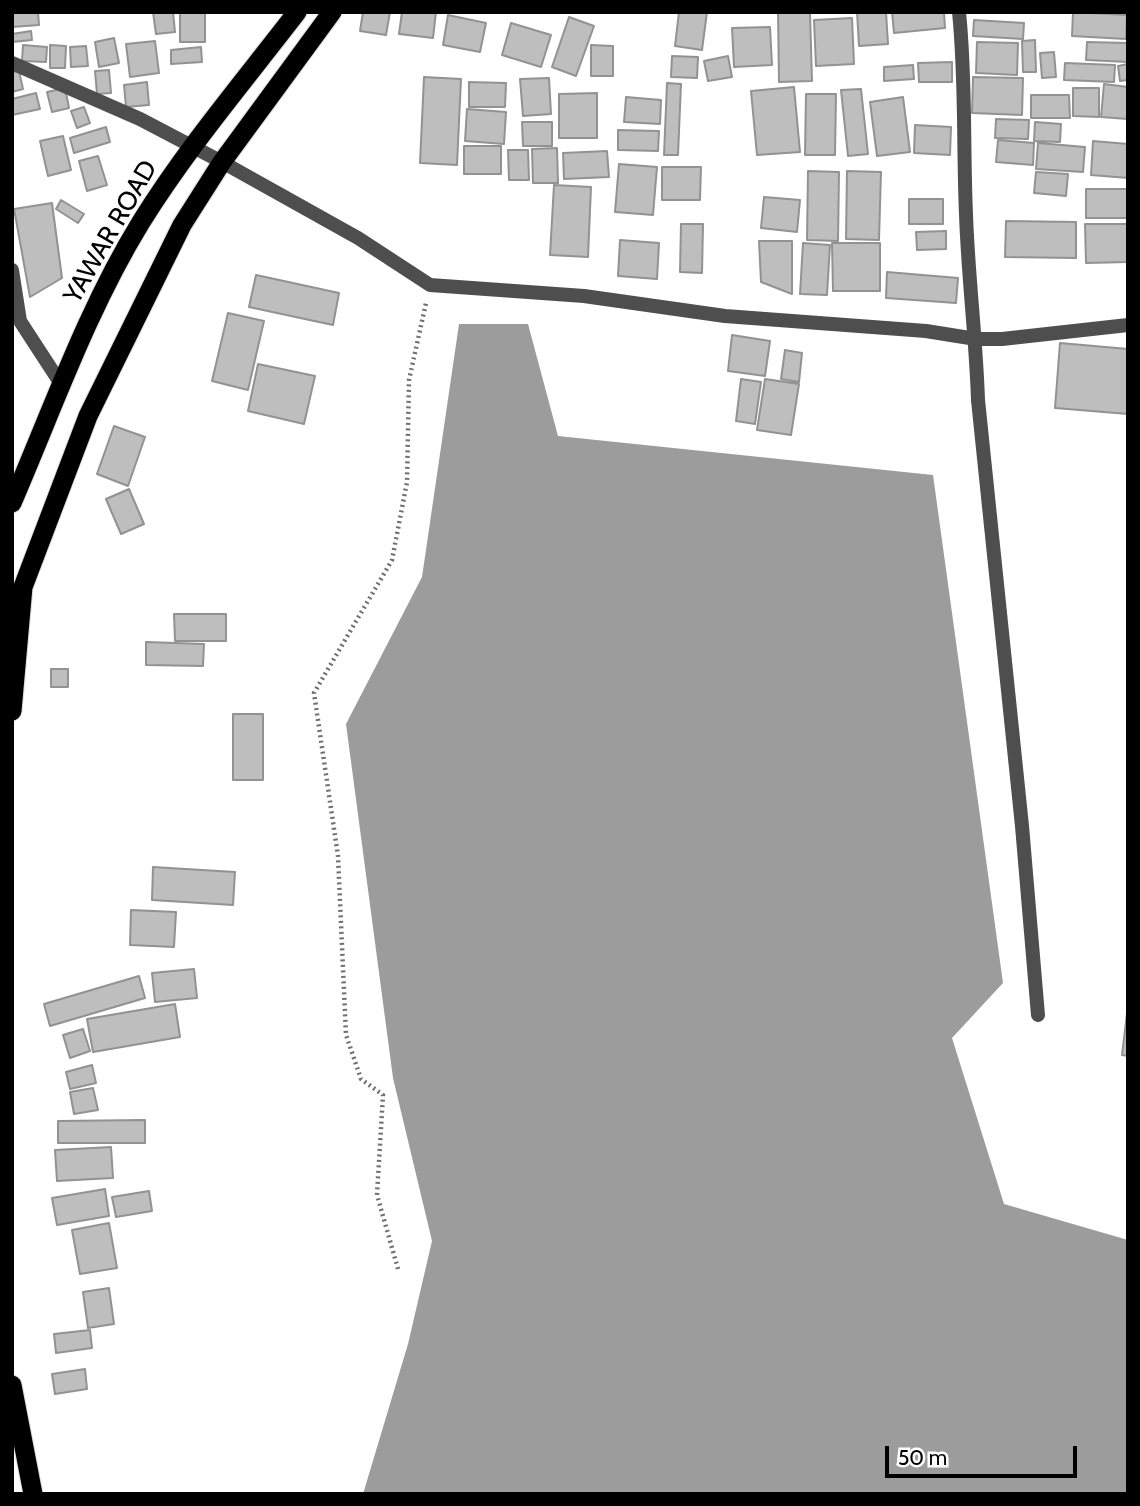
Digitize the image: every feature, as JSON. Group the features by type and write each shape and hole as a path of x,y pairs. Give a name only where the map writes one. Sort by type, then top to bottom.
{"highway":[{"name":"YAWAR ROAD","path":"12,503 93,310 141,222 193,147 297,12"},
{"path":"12,711 23,587 88,416 132,321 182,225 222,162 332,12"},
{"path":"12,1385 33,1494"}],"street":[{"path":"959,12 965,68 966,217 978,400 1022,826 1038,1015"},
{"path":"12,62 140,119 222,162 358,238 430,285 584,296 725,316 926,331 976,339 1002,339 1128,325"},
{"path":"12,270 20,321 61,384"}],"path":[{"path":"398,1269 377,1195 383,1095 361,1079 346,1035 338,856 314,693 392,560 407,482 409,380 430,285"}],"shaded area":[{"path":"459,324 528,324 558,436 933,475 1003,983 952,1038 1004,1204 1128,1240 1128,1494 363,1494 408,1344 432,1241 393,1078 346,724 422,577"}],"building":[{"path":"12,12 38,12 39,25 12,27"},
{"path":"153,12 173,12 175,32 156,34"},
{"path":"180,12 205,12 205,42 180,42"},
{"path":"363,12 390,12 386,35 360,31"},
{"path":"402,12 436,12 433,38 399,34"},
{"path":"679,12 707,12 702,50 675,46"},
{"path":"778,12 810,12 812,81 779,82"},
{"path":"857,12 886,12 888,44 859,46"},
{"path":"892,12 944,12 945,28 894,33"},
{"path":"1073,12 1127,15 1126,39 1072,36"},
{"path":"448,15 486,23 480,52 443,45"},
{"path":"569,17 594,26 576,76 552,67"},
{"path":"852,18 854,64 816,66 814,20"},
{"path":"974,20 1024,23 1023,39 973,36"},
{"path":"511,23 551,35 541,67 502,55"},
{"path":"770,27 772,65 734,67 732,28"},
{"path":"31,31 32,40 12,42 12,34"},
{"path":"114,38 119,63 99,67 95,42"},
{"path":"1035,40 1036,72 1023,72 1022,41"},
{"path":"155,41 159,73 130,77 126,44"},
{"path":"977,42 1018,43 1017,75 976,73"},
{"path":"1087,42 1128,43 1128,62 1086,60"},
{"path":"23,45 47,47 46,62 22,61"},
{"path":"50,45 66,46 65,68 50,68"},
{"path":"591,45 613,46 613,76 591,76"},
{"path":"86,46 88,66 71,67 70,47"},
{"path":"201,47 202,62 171,64 171,50"},
{"path":"1054,52 1056,77 1042,78 1040,53"},
{"path":"672,56 698,57 697,78 671,77"},
{"path":"728,56 732,77 708,81 704,61"},
{"path":"952,62 952,82 919,82 918,63"},
{"path":"1065,63 1115,65 1114,82 1064,80"},
{"path":"1128,64 1128,80 1120,81 1118,66"},
{"path":"913,65 914,79 884,81 884,67"},
{"path":"109,70 111,93 97,94 95,71"},
{"path":"19,71 23,89 12,92 12,72"},
{"path":"424,77 461,79 457,165 420,163"},
{"path":"973,77 1023,78 1022,115 972,113"},
{"path":"549,78 551,114 523,116 520,79"},
{"path":"147,82 149,105 126,107 124,85"},
{"path":"469,82 506,83 505,107 469,107"},
{"path":"667,83 681,84 678,155 664,155"},
{"path":"1104,84 1128,87 1128,119 1101,117"},
{"path":"794,87 800,152 757,155 751,91"},
{"path":"65,88 69,108 52,112 47,92"},
{"path":"1073,88 1099,88 1099,117 1073,116"},
{"path":"861,89 868,154 848,156 841,90"},
{"path":"36,93 40,109 12,115 12,99"},
{"path":"597,93 597,138 559,138 559,94"},
{"path":"806,94 836,94 835,155 805,155"},
{"path":"1031,95 1069,95 1070,118 1031,118"},
{"path":"626,97 661,100 660,124 624,122"},
{"path":"903,97 910,152 877,156 870,102"},
{"path":"84,107 90,123 77,128 71,111"},
{"path":"467,109 506,112 504,144 465,141"},
{"path":"996,119 1029,120 1028,139 995,138"},
{"path":"522,122 552,122 552,146 523,146"},
{"path":"1035,122 1061,124 1060,142 1034,141"},
{"path":"915,125 951,127 950,155 914,153"},
{"path":"106,127 110,142 74,153 70,138"},
{"path":"618,130 659,131 658,151 618,150"},
{"path":"63,136 71,170 48,176 40,141"},
{"path":"998,140 1034,143 1033,165 996,162"},
{"path":"1093,141 1128,144 1128,178 1091,175"},
{"path":"1038,143 1085,147 1083,172 1036,169"},
{"path":"464,146 501,146 501,174 464,174"},
{"path":"557,148 558,183 533,183 532,149"},
{"path":"508,150 528,150 529,180 509,180"},
{"path":"607,151 609,177 564,179 563,153"},
{"path":"98,156 107,185 87,191 79,161"},
{"path":"619,164 657,167 653,215 615,212"},
{"path":"662,167 701,167 700,200 662,200"},
{"path":"808,171 839,172 838,241 807,240"},
{"path":"847,171 881,172 879,240 846,239"},
{"path":"1036,172 1068,174 1066,196 1034,193"},
{"path":"554,185 591,187 588,257 550,255"},
{"path":"1086,189 1128,189 1128,218 1086,218"},
{"path":"764,197 800,200 797,232 761,228"},
{"path":"909,199 943,199 943,224 909,224"},
{"path":"61,200 84,214 78,223 56,209"},
{"path":"52,203 62,278 30,297 14,209"},
{"path":"1006,221 1076,222 1076,258 1005,257"},
{"path":"681,224 703,224 702,273 680,272"},
{"path":"1085,224 1128,224 1128,262 1086,263"},
{"path":"946,231 946,249 917,250 916,232"},
{"path":"620,240 659,243 657,279 618,276"},
{"path":"759,241 792,241 792,294 761,282"},
{"path":"803,243 830,245 827,295 800,294"},
{"path":"832,243 880,243 880,291 833,291"},
{"path":"887,272 958,278 956,303 886,298"},
{"path":"256,275 339,293 333,325 249,307"},
{"path":"228,313 264,321 248,390 212,381"},
{"path":"732,335 770,341 765,376 728,371"},
{"path":"1060,343 1128,349 1128,414 1055,408"},
{"path":"785,350 802,353 799,382 781,379"},
{"path":"258,364 315,376 304,424 248,411"},
{"path":"741,379 761,382 755,424 736,421"},
{"path":"765,379 799,384 791,435 757,430"},
{"path":"114,426 145,437 128,486 97,474"},
{"path":"129,489 144,524 121,534 106,499"},
{"path":"174,614 226,614 226,641 175,641"},
{"path":"146,642 204,644 203,666 146,665"},
{"path":"51,669 68,669 68,687 51,687"},
{"path":"233,714 263,714 263,780 233,780"},
{"path":"153,867 235,872 233,905 152,900"},
{"path":"131,910 176,912 174,947 130,945"},
{"path":"194,969 197,998 155,1002 152,973"},
{"path":"139,976 145,998 50,1026 44,1004"},
{"path":"175,1004 180,1037 93,1052 87,1019"},
{"path":"1128,1013 1128,1056 1122,1055"},
{"path":"83,1029 90,1051 70,1058 63,1035"},
{"path":"92,1065 96,1083 70,1089 66,1072"},
{"path":"93,1088 98,1110 74,1114 70,1092"},
{"path":"145,1120 145,1143 58,1143 58,1121"},
{"path":"111,1147 113,1178 57,1181 55,1150"},
{"path":"105,1189 109,1216 57,1225 52,1198"},
{"path":"149,1191 152,1211 116,1217 112,1197"},
{"path":"109,1223 117,1268 80,1274 72,1230"},
{"path":"109,1288 114,1324 88,1328 83,1292"},
{"path":"90,1330 92,1348 56,1353 54,1334"},
{"path":"85,1369 87,1389 55,1394 52,1374"}]}
